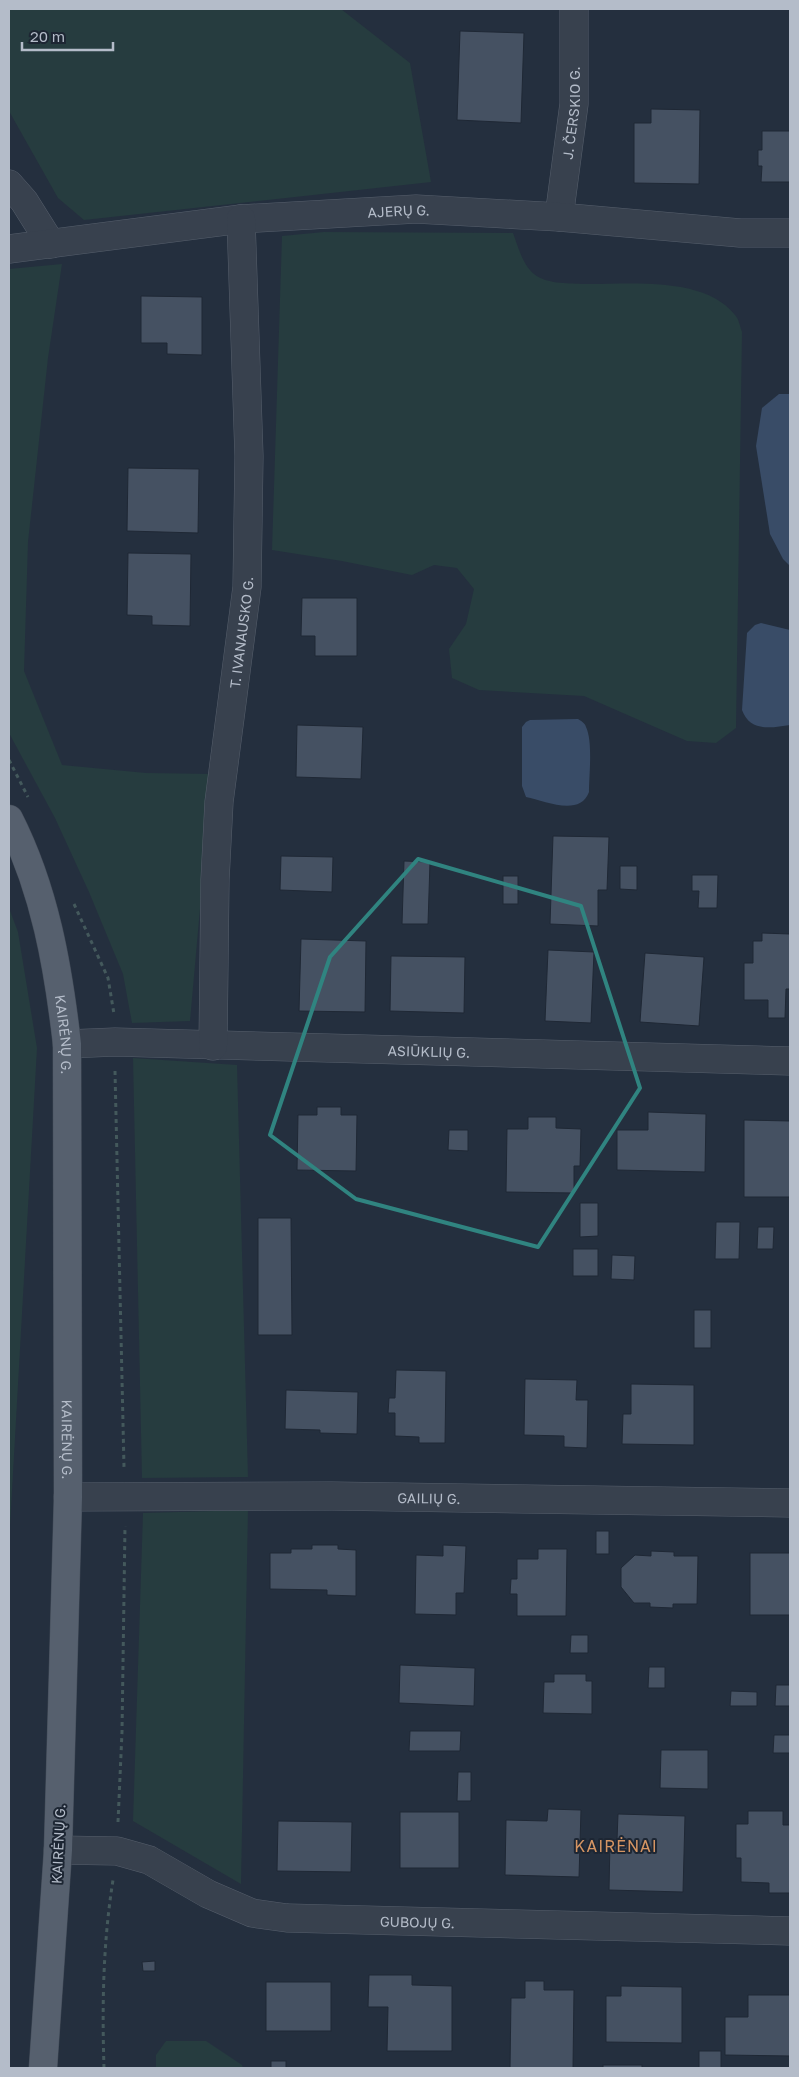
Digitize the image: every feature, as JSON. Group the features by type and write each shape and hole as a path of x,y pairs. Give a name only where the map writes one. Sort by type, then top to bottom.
{"main road":[{"name":"KAIRĖNŲ G.","path":"9,819 38,889 50,930 60,979 68,1044 68,1497 58,1850 43,2068"}],"street":[{"name":"J. ČERSKIO G.","path":"559,217 574,104 574,9"},
{"path":"9,184 24,201 51,244"},
{"name":"AJERŲ G.","path":"9,249 241,218 416,209 559,217 740,233 790,234"},
{"name":"T. IVANAUSKO G.","path":"213,1046 215,880 219,802 247,587 249,456 241,218"},
{"name":"ASIŪKLIŲ G.","path":"68,1044 115,1042 790,1061"},
{"name":"GAILIŲ G.","path":"68,1497 332,1496 790,1503"},
{"name":"GUBOJŲ G.","path":"58,1850 117,1851 149,1860 208,1894 252,1913 288,1918 790,1931"}],"path":[{"path":"9,760 30,799"},
{"path":"72,899 108,978 113,1005 115,1042 125,1497 122,1732 117,1851 104,1959 102,2010 104,2068"}],"highlighted area":[{"path":"418,859 581,906 640,1088 538,1247 356,1199 270,1135 330,957"}],"green space":[{"path":"9,9 341,9 410,63 431,182 84,220 58,198 9,111"},
{"path":"324,232 513,233 526,265 534,274 544,280 582,284 642,284 685,288 704,293 721,302 735,315 742,332 736,728 716,743 687,741 584,696 479,690 452,678 449,649 466,624 474,589 457,568 434,565 412,575 272,550 282,236"},
{"path":"62,264 48,358 28,542 24,671 62,765 146,773 212,774 190,1021 132,1023 123,974 89,892 55,818 9,733 9,269"},
{"path":"9,908 18,932 37,1048 9,1544"},
{"path":"133,1058 237,1065 248,1477 142,1478"},
{"path":"248,1510 241,1884 133,1821 143,1513"},
{"path":"166,2041 206,2041 242,2065 243,2068 156,2068 156,2055"}],"water":[{"path":"779,394 790,394 790,566 783,559 770,534 756,446 762,408"},
{"path":"761,623 790,630 790,725 762,727 750,722 742,710 747,633 755,625"},
{"path":"578,719 585,726 589,741 589,792 584,800 570,806 552,804 526,797 522,786 522,727 530,720"}],"building":[{"path":"460,31 524,33 521,123 457,120"},
{"path":"651,109 700,110 699,184 634,183 634,123 651,123"},
{"path":"762,131 790,131 790,182 761,182 762,166 758,166 758,150 762,150"},
{"path":"141,296 202,297 202,355 167,354 167,343 141,343"},
{"path":"128,468 199,469 198,533 127,531"},
{"path":"128,553 191,554 190,626 152,625 152,616 127,615"},
{"path":"302,598 357,598 357,656 315,656 315,636 301,636"},
{"path":"297,725 363,727 361,779 296,777"},
{"path":"553,836 609,837 607,890 598,890 598,926 550,924"},
{"path":"281,856 333,857 332,892 280,890"},
{"path":"404,861 430,862 428,924 402,924"},
{"path":"620,866 637,866 637,890 620,889"},
{"path":"692,875 718,875 717,908 698,908 699,891 692,891"},
{"path":"503,876 518,876 518,904 503,904"},
{"path":"762,933 790,934 790,989 786,989 785,1018 768,1018 768,1000 744,1000 744,963 753,963 753,941 762,941"},
{"path":"301,939 366,941 365,1012 299,1011"},
{"path":"548,950 594,952 591,1023 545,1021"},
{"path":"645,953 704,957 699,1026 640,1022"},
{"path":"391,956 465,957 464,1013 390,1011"},
{"path":"317,1107 341,1107 341,1115 357,1115 356,1171 297,1170 298,1115 317,1115"},
{"path":"648,1112 706,1114 705,1172 617,1170 617,1130 648,1130"},
{"path":"528,1117 556,1117 556,1128 581,1129 580,1166 574,1166 574,1193 506,1192 507,1129 528,1129"},
{"path":"744,1120 790,1121 790,1197 744,1197"},
{"path":"449,1130 468,1130 468,1151 448,1150"},
{"path":"580,1203 598,1203 598,1236 580,1237"},
{"path":"258,1218 291,1218 292,1335 258,1335"},
{"path":"716,1222 740,1222 739,1259 715,1259"},
{"path":"758,1227 774,1227 773,1249 757,1249"},
{"path":"573,1249 598,1249 598,1276 573,1276"},
{"path":"612,1255 635,1256 634,1280 611,1279"},
{"path":"694,1310 711,1310 711,1348 694,1348"},
{"path":"396,1370 446,1371 445,1443 419,1443 419,1437 395,1436 395,1413 388,1413 389,1398 395,1398"},
{"path":"525,1379 577,1380 576,1400 588,1400 587,1448 564,1447 564,1436 524,1435"},
{"path":"631,1384 694,1385 694,1445 622,1444 623,1414 631,1414"},
{"path":"286,1390 358,1392 357,1434 320,1433 320,1430 285,1429"},
{"path":"596,1531 609,1531 609,1554 596,1554"},
{"path":"312,1545 338,1545 338,1549 356,1550 356,1596 327,1595 327,1590 270,1589 270,1553 291,1553 291,1549 312,1549"},
{"path":"443,1545 466,1546 464,1593 456,1593 456,1615 415,1614 416,1555 443,1556"},
{"path":"538,1549 567,1549 566,1616 517,1616 517,1594 510,1594 511,1579 517,1579 517,1559 538,1559"},
{"path":"651,1551 674,1552 674,1556 698,1556 697,1604 673,1604 673,1608 650,1607 650,1603 634,1603 621,1587 621,1568 635,1555 651,1556"},
{"path":"750,1553 790,1553 790,1615 750,1615"},
{"path":"571,1635 588,1635 588,1653 570,1653"},
{"path":"400,1665 475,1668 474,1706 399,1703"},
{"path":"649,1667 665,1667 665,1688 648,1688"},
{"path":"554,1674 586,1674 586,1681 592,1681 592,1714 543,1713 544,1682 554,1682"},
{"path":"776,1685 790,1685 790,1706 775,1706"},
{"path":"731,1691 757,1692 757,1706 730,1706"},
{"path":"410,1731 461,1731 460,1751 409,1751"},
{"path":"774,1735 790,1735 790,1753 773,1753"},
{"path":"661,1750 708,1750 708,1789 660,1788"},
{"path":"458,1772 471,1772 471,1801 457,1801"},
{"path":"548,1809 581,1810 579,1877 505,1875 506,1820 547,1821"},
{"path":"748,1811 783,1811 783,1825 790,1825 790,1893 769,1893 769,1883 741,1882 741,1858 736,1858 736,1824 748,1824"},
{"path":"400,1812 459,1812 459,1868 400,1868"},
{"path":"618,1814 685,1816 683,1892 609,1890 610,1840 617,1840"},
{"path":"278,1821 352,1822 351,1872 277,1871"},
{"path":"155,1961 155,1971 143,1971 142,1962"},
{"path":"369,1975 412,1975 412,1985 452,1986 452,2051 387,2051 388,2007 368,2007"},
{"path":"525,1981 544,1981 544,1990 574,1990 573,2068 510,2068 511,1998 525,1998"},
{"path":"266,1982 331,1982 331,2031 266,2031"},
{"path":"621,1986 682,1987 682,2043 606,2042 606,1996 621,1996"},
{"path":"748,1995 790,1995 790,2056 725,2055 725,2017 748,2017"},
{"path":"699,2051 721,2051 721,2068 699,2068"},
{"path":"271,2061 286,2061 286,2068 271,2068"},
{"path":"603,2065 642,2065 642,2068 603,2068"}],"district":[{"name":"KAIRĖNAI","path":"616,1846"}]}
